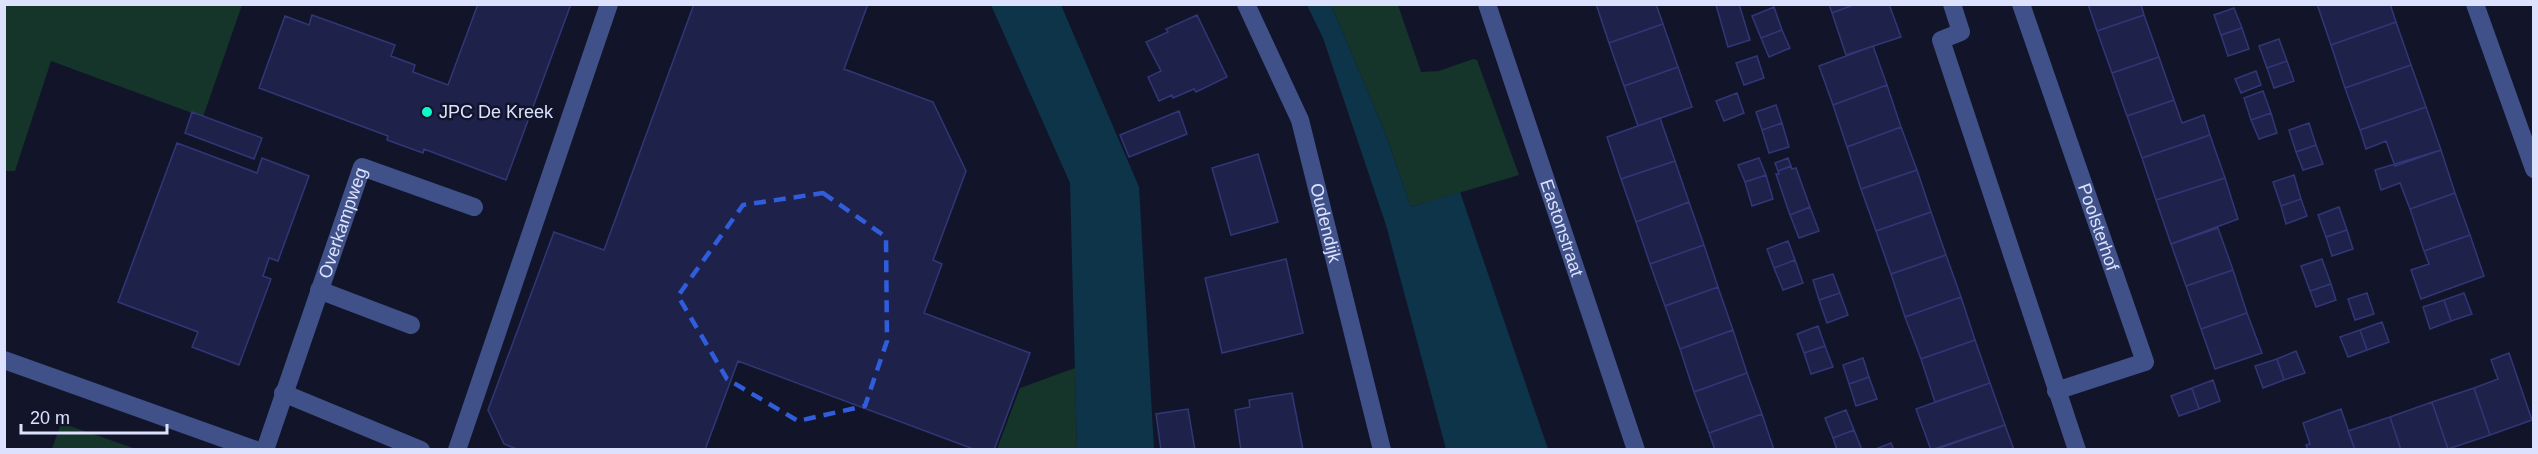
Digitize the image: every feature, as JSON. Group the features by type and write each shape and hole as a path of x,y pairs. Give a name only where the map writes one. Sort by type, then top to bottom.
{"street":[{"path":"457,450 609,4"},
{"name":"Oudendijk","path":"1246,4 1300,120 1382,450"},
{"name":"Eastonstraat","path":"1486,4 1636,450"},
{"path":"1952,4 1961,32 1941,40 2077,450"},
{"name":"Poolsterhof","path":"2021,4 2145,362 2056,390"},
{"path":"2475,4 2534,169"},
{"name":"Overkampweg","path":"265,450 362,167 474,207"},
{"name":"Overkampweg","path":"319,290 411,326"},
{"path":"4,360 256,450"},
{"path":"283,393 421,450"}],"highlighted area":[{"path":"823,193 886,237 887,341 865,406 798,421 727,379 678,296 743,205"}],"green space":[{"path":"5,5 242,5 203,117 51,61 15,171 5,171"},
{"path":"1331,5 1398,5 1421,72 1439,71 1473,59 1477,60 1519,175 1411,207 1384,130"},
{"path":"1075,368 1077,449 997,449 1020,388"},
{"path":"61,423 136,449 52,449"}],"water":[{"path":"991,5 1061,5 1139,187 1154,449 1077,449 1070,183"},
{"path":"1307,5 1331,5 1384,130 1411,207 1460,192 1548,449 1446,449 1386,225 1323,38"}],"building":[{"name":"JPC De Kreek","path":"478,4 571,4 506,180 424,149 423,153 387,140 388,136 259,88 285,16 309,25 312,15 395,45 391,56 415,65 413,72 448,85"},
{"path":"694,4 868,4 844,69 933,102 966,171 933,260 942,264 924,313 1030,353 994,450 976,450 738,361 705,450 519,450 504,444 488,410 554,232 604,250"},
{"path":"1596,4 1656,4 1663,24 1609,43"},
{"path":"1739,4 1750,40 1728,47 1716,5"},
{"path":"1829,4 1856,4 1832,13"},
{"path":"1856,4 1889,4 1901,37 1846,55 1832,13"},
{"path":"2088,4 2141,4 2144,15 2097,31"},
{"path":"2317,4 2390,4 2396,22 2331,45"},
{"path":"1774,7 1782,30 1761,38 1752,16"},
{"path":"2234,8 2242,28 2221,35 2214,15"},
{"path":"1197,15 1227,77 1196,92 1194,89 1159,101 1148,77 1161,71 1146,42 1168,32 1166,29"},
{"path":"2144,15 2159,57 2112,73 2097,31"},
{"path":"2396,22 2411,65 2345,88 2331,45"},
{"path":"1663,24 1678,67 1624,86 1609,43"},
{"path":"2242,28 2249,49 2228,56 2221,35"},
{"path":"1782,30 1790,48 1769,57 1761,38"},
{"path":"2279,39 2287,61 2267,68 2259,46"},
{"path":"1873,46 1887,85 1833,105 1819,66"},
{"path":"1757,56 1764,78 1744,85 1736,63"},
{"path":"2159,57 2174,100 2127,116 2112,73"},
{"path":"2287,61 2294,81 2274,88 2267,68"},
{"path":"2411,65 2426,107 2360,130 2345,88"},
{"path":"1678,67 1692,107 1638,126 1624,86"},
{"path":"2256,71 2261,85 2241,93 2235,79"},
{"path":"1887,85 1901,127 1847,147 1833,105"},
{"path":"2263,91 2271,113 2251,120 2244,98"},
{"path":"1737,93 1744,113 1724,121 1716,101"},
{"path":"2174,100 2182,123 2204,115 2210,135 2142,158 2127,116"},
{"path":"1776,105 1782,123 1762,130 1756,112"},
{"path":"2426,107 2441,150 2395,166 2386,141 2366,149 2360,130"},
{"path":"1179,111 1187,134 1129,157 1120,135"},
{"path":"192,112 262,138 254,159 185,133"},
{"path":"2271,113 2277,133 2259,139 2251,120"},
{"path":"1660,118 1675,161 1621,179 1607,137"},
{"path":"1782,123 1789,147 1769,153 1762,130"},
{"path":"2309,123 2316,145 2296,152 2289,130"},
{"path":"1901,127 1917,170 1861,189 1847,147"},
{"path":"2210,135 2225,178 2156,200 2142,158"},
{"path":"177,143 257,173 262,158 309,176 278,261 269,258 263,276 271,279 239,365 192,347 198,332 118,302"},
{"path":"2316,145 2323,164 2303,170 2296,152"},
{"path":"2441,150 2455,193 2410,209 2400,183 2381,190 2375,170"},
{"path":"1258,154 1278,222 1231,235 1212,168"},
{"path":"1759,158 1766,175 1745,182 1738,165"},
{"path":"1788,158 1791,166 1778,171 1775,163"},
{"path":"1675,161 1689,202 1636,222 1621,179"},
{"path":"1791,166 1792,169 1796,168 1810,207 1790,215 1776,174"},
{"path":"1917,170 1931,212 1876,231 1861,189"},
{"path":"1766,175 1773,199 1752,206 1745,182"},
{"path":"2294,175 2301,199 2281,206 2273,182"},
{"path":"2225,178 2238,219 2171,244 2156,200"},
{"path":"2455,193 2470,235 2424,251 2410,209"},
{"path":"2301,199 2307,216 2286,224 2281,206"},
{"path":"1689,202 1704,245 1650,264 1636,222"},
{"path":"1810,207 1819,231 1799,238 1790,215"},
{"path":"2339,207 2347,230 2326,237 2318,215"},
{"path":"1931,212 1946,255 1891,274 1876,231"},
{"path":"2218,228 2233,270 2186,286 2171,244"},
{"path":"2347,230 2353,249 2332,256 2326,237"},
{"path":"2470,235 2484,276 2421,299 2411,270 2429,264 2424,251"},
{"path":"1788,241 1795,260 1774,268 1767,249"},
{"path":"1704,245 1718,287 1665,306 1650,264"},
{"path":"1946,255 1961,297 1905,317 1891,274"},
{"path":"1286,259 1303,333 1222,353 1205,278"},
{"path":"2322,259 2331,284 2310,291 2301,266"},
{"path":"1795,260 1803,283 1783,290 1774,268"},
{"path":"2233,270 2247,313 2201,329 2186,286"},
{"path":"1833,274 1840,293 1819,300 1813,280"},
{"path":"2331,284 2336,300 2316,307 2310,291"},
{"path":"1718,287 1733,330 1680,349 1665,306"},
{"path":"1840,293 1848,315 1827,323 1819,300"},
{"path":"2367,293 2374,314 2355,320 2348,299"},
{"path":"2464,293 2472,314 2451,321 2444,300"},
{"path":"1961,297 1975,340 1921,359 1905,317"},
{"path":"2444,300 2451,321 2430,329 2423,307"},
{"path":"2247,313 2262,353 2215,369 2201,329"},
{"path":"2382,322 2389,342 2367,350 2360,330"},
{"path":"1818,326 1825,346 1804,353 1797,334"},
{"path":"1733,330 1747,373 1694,392 1680,349"},
{"path":"2360,330 2367,350 2348,357 2340,337"},
{"path":"1975,340 1990,383 1935,402 1921,359"},
{"path":"1825,346 1833,367 1811,374 1804,353"},
{"path":"2296,351 2305,373 2284,380 2277,359"},
{"path":"2509,353 2532,420 2490,435 2474,388 2498,379 2491,360"},
{"path":"1863,358 1869,377 1849,384 1843,365"},
{"path":"2277,359 2284,380 2263,388 2255,366"},
{"path":"1747,373 1762,414 1709,433 1694,392"},
{"path":"1869,377 1877,399 1856,406 1849,384"},
{"path":"2213,380 2220,401 2199,409 2192,388"},
{"path":"1990,383 2005,425 1931,450 1916,409"},
{"path":"2192,388 2199,409 2179,416 2171,396"},
{"path":"2474,388 2490,435 2448,449 2432,402"},
{"path":"1292,393 1303,450 1241,450 1235,410 1250,407 1249,400"},
{"path":"2432,402 2448,449 2401,450 2390,417"},
{"path":"1188,409 1195,450 1161,450 1156,414"},
{"path":"2341,409 2355,450 2308,450 2306,445 2310,444 2303,423"},
{"path":"1846,410 1854,430 1833,438 1825,418"},
{"path":"1762,414 1774,450 1715,450 1709,433"},
{"path":"2390,417 2401,450 2355,450 2348,431"},
{"path":"2005,425 2014,450 1934,450"},
{"path":"1854,430 1862,450 1837,450 1833,438"},
{"path":"1891,443 1894,450 1873,450"}],"place":[{"name":"JPC De Kreek","path":"427,112"}]}
